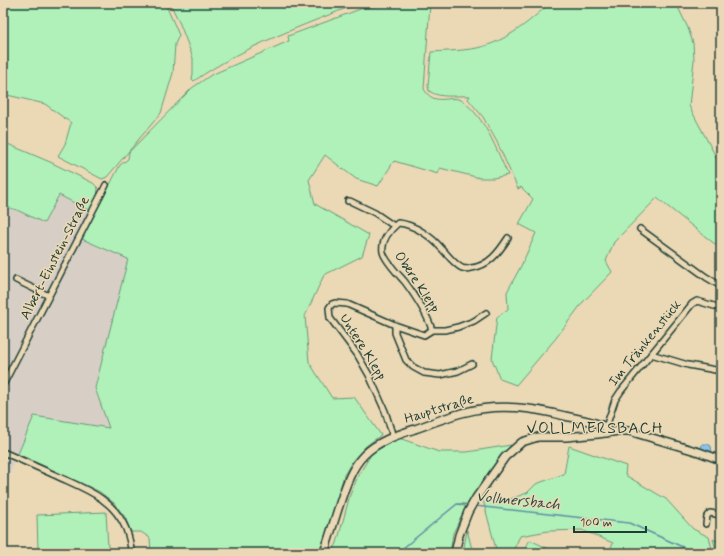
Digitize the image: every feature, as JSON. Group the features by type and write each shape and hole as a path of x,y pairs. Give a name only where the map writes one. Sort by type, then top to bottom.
{"street":[{"name":"Albert-Einstein-Straße","path":"3,385 106,184"},
{"path":"348,201 375,213 394,226 398,223 404,223 412,226 428,236 462,268 476,268 488,262 497,254 508,238"},
{"name":"Obere Klepp","path":"394,226 384,242 383,253 388,263 405,283 422,308 432,330"},
{"path":"640,229 706,277 721,286"},
{"path":"16,280 49,296"},
{"name":"Im Tränkenstück","path":"606,430 615,400 621,391 692,304 697,300 721,308"},
{"name":"Untere Klepp","path":"393,437 385,411 369,375 357,354 330,318 329,308 335,303 347,304 395,325 424,335 432,330"},
{"path":"432,330 445,330 458,327 474,321 486,313"},
{"path":"395,325 395,332 406,360 413,367 424,373 440,375 458,371 472,364"},
{"path":"651,354 688,365 721,371"},
{"name":"Hauptstraße","path":"323,553 350,475 363,456 380,443 393,437 440,419 467,412 501,407 540,410 600,424 606,430 629,431 721,460"},
{"path":"455,553 459,536 468,512 476,498 505,457 522,442 538,437 566,437 606,430"},
{"path":"3,452 87,490 102,499 114,510 122,521 128,535 131,553"},
{"path":"706,524 707,516 710,513 721,515"}],"shaded area":[{"path":"59,195 90,211 82,239 129,259 95,388 109,429 34,417 14,461 3,496 3,206 17,210 44,222"}],"green space":[{"path":"3,3 165,3 179,35 175,44 173,73 161,113 107,177 102,179 58,156 65,144 71,123 45,104 3,94"},
{"path":"170,3 359,3 253,47 233,57 194,81 192,79 193,58"},
{"path":"398,3 430,3 424,89 428,95 433,98 459,99 472,109 485,126 508,175 493,178 480,178 440,168 438,174 394,161 378,186 356,179 325,155 309,180 315,204 369,235 362,256 324,275 305,316 309,362 332,398 354,397 381,435 366,446 353,460 344,475 324,545 320,553 151,553 150,538 141,532 131,532 125,517 114,503 100,492 18,454 34,416 109,428 95,388 128,259 82,239 120,165 128,159 129,152 192,88 211,75 289,41 288,36 363,8"},
{"path":"550,3 676,3 688,28 693,43 694,60 689,106 715,155 718,164 719,181 721,184 721,249 657,198 614,242 606,261 612,272 583,302 556,338 516,385 500,379 492,359 497,317 508,309 507,292 536,233 519,224 533,199 521,187 518,189 497,142 483,117 468,99 470,96 443,96 429,91 428,86 431,52 471,49 493,43 524,25"},
{"path":"3,141 93,183 98,188 97,197 90,211 59,195 44,223 17,210 3,206"},
{"path":"399,438 439,452 467,452 511,445 500,458 468,504 458,504 466,507 453,533 450,553 332,553 337,543 350,495 358,476 372,453"},
{"path":"569,446 626,466 625,475 666,499 693,529 709,537 713,553 608,553 613,543 582,530 548,531 520,536 512,553 497,553 482,496 499,503 527,493 536,484 564,474"},
{"path":"106,512 108,548 38,550 37,515"},
{"path":"467,530 473,553 463,553"},
{"path":"713,539 721,543 721,553 717,553"},
{"path":"530,540 551,550 550,553 522,553"}],"water":[{"path":"702,444 708,444 711,446 712,453 701,449"}],"waterway":[{"name":"Vollmersbach","path":"397,553 457,504 469,505"},
{"name":"Vollmersbach","path":"475,506 629,523 696,553"}],"district":[{"name":"VOLLMERSBACH","path":"595,428"}]}
